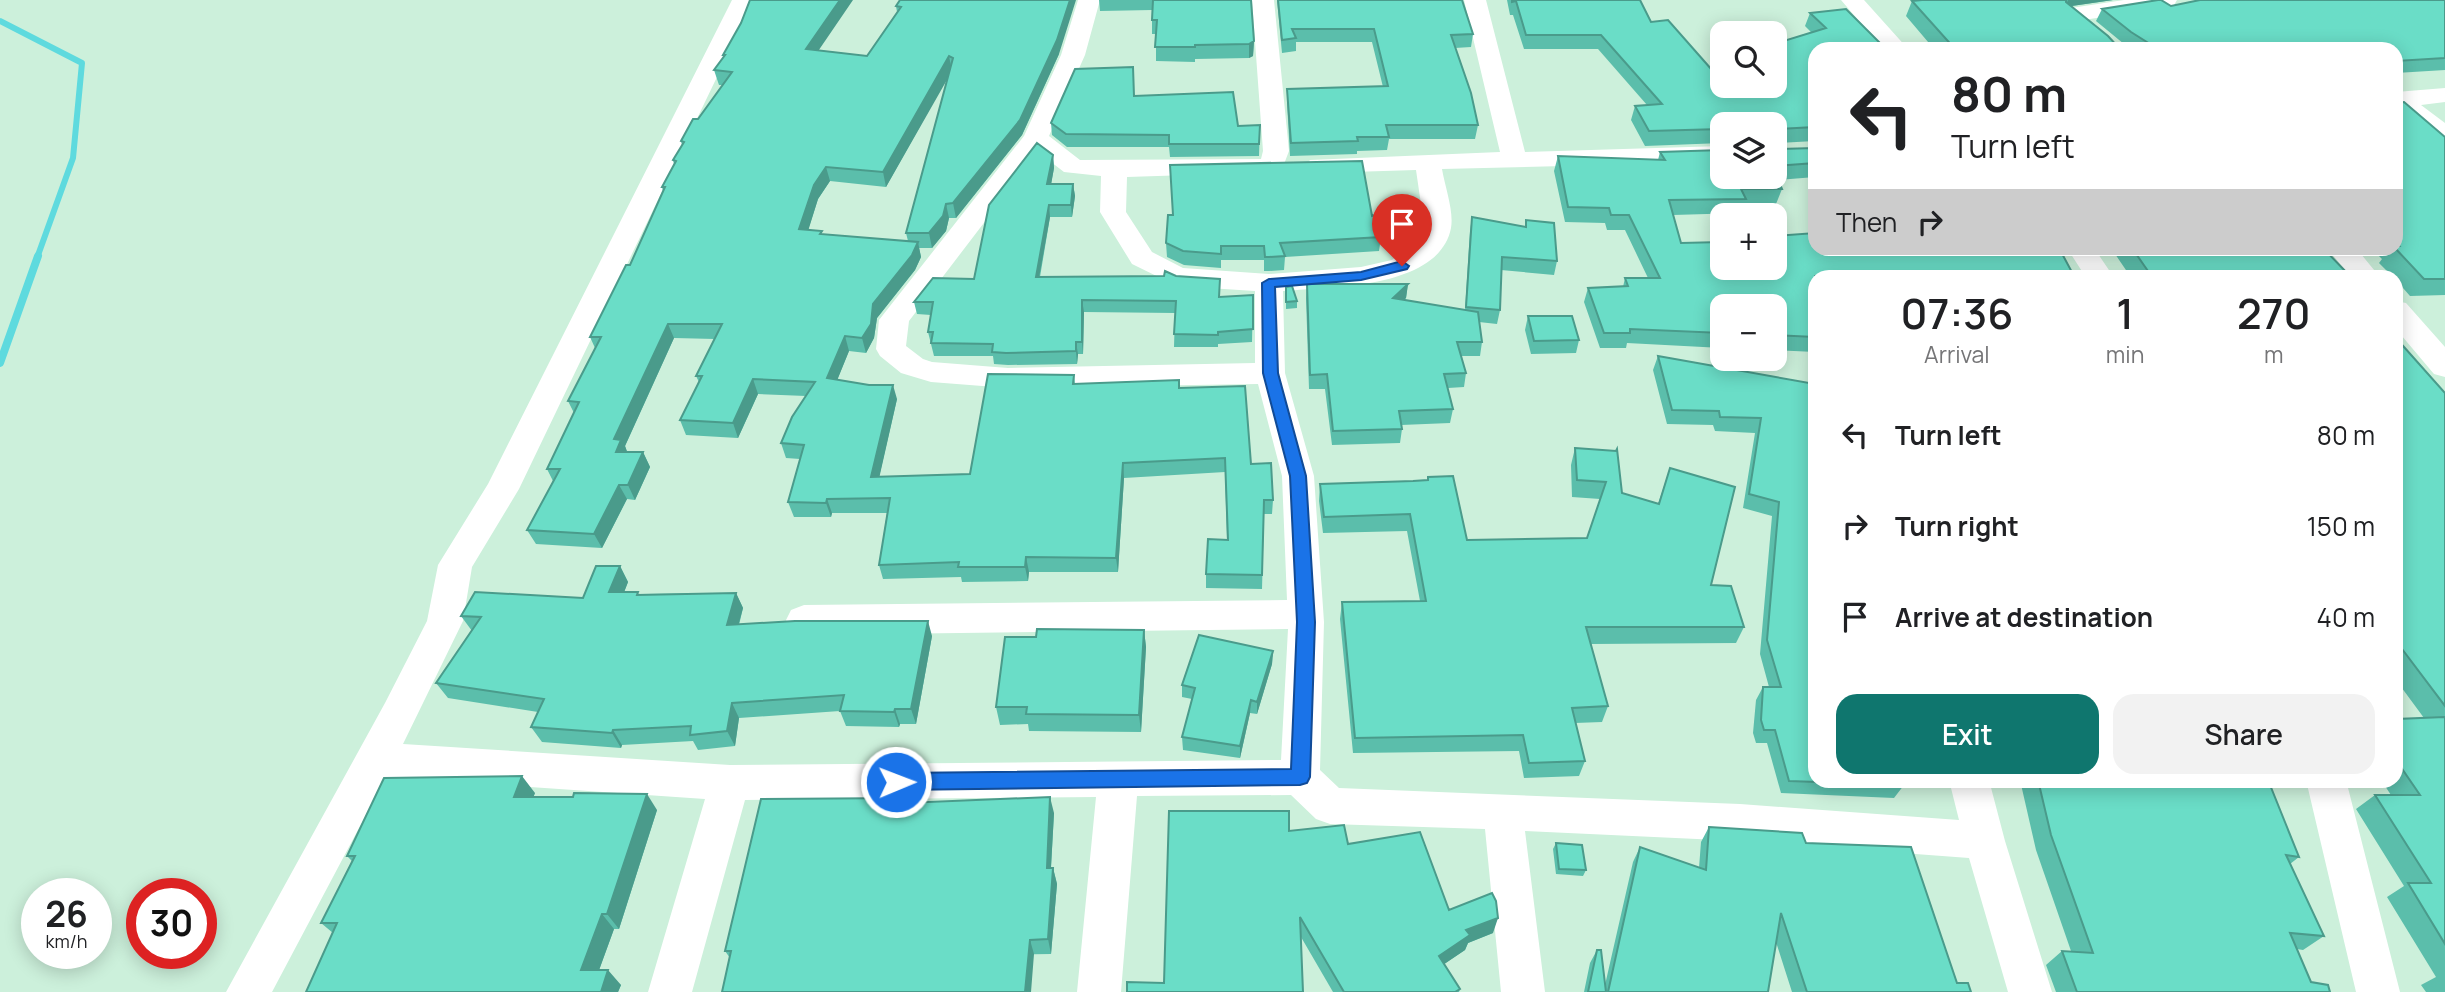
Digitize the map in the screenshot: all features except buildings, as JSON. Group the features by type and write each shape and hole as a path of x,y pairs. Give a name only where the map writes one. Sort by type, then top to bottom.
{"street":[{"path":"248,992 377,759 445,621 455,565 502,489 743,0"},
{"path":"1089,0 1073,55 1036,138 983,202 894,320 891,349 912,366 931,372 1008,378 1270,373"},
{"path":"1263,0 1276,151 1272,167"},
{"path":"1475,0 1514,159"},
{"path":"1852,0 1889,42"},
{"path":"2092,32 2071,15 2166,0"},
{"path":"2403,99 2445,95"},
{"path":"2403,104 2445,135"},
{"path":"1036,138 1073,167 1114,169 1710,154"},
{"path":"1114,169 1113,212 1142,258 1177,277 1269,283 1361,276 1402,266 1433,242 1438,225 1428,163"},
{"path":"2347,256 2360,270"},
{"path":"1269,283 1270,373 1298,476 1306,614 1300,777"},
{"path":"2403,318 2445,367"},
{"path":"804,620 1306,614"},
{"path":"377,759 730,783 1300,777 1331,806 1897,832 1984,841"},
{"path":"1099,992 1118,780"},
{"path":"670,992 730,783"},
{"path":"1971,788 1984,841 2030,992"},
{"path":"2328,788 2378,992"},
{"path":"1503,812 1523,992"}],"waterway":[{"path":"0,21 82,63 73,158 37,258"},
{"path":"0,363 38,256"}],"route":[{"path":"896,782 1300,777 1306,622 1298,476 1270,373 1269,283 1361,276 1402,266"}]}
